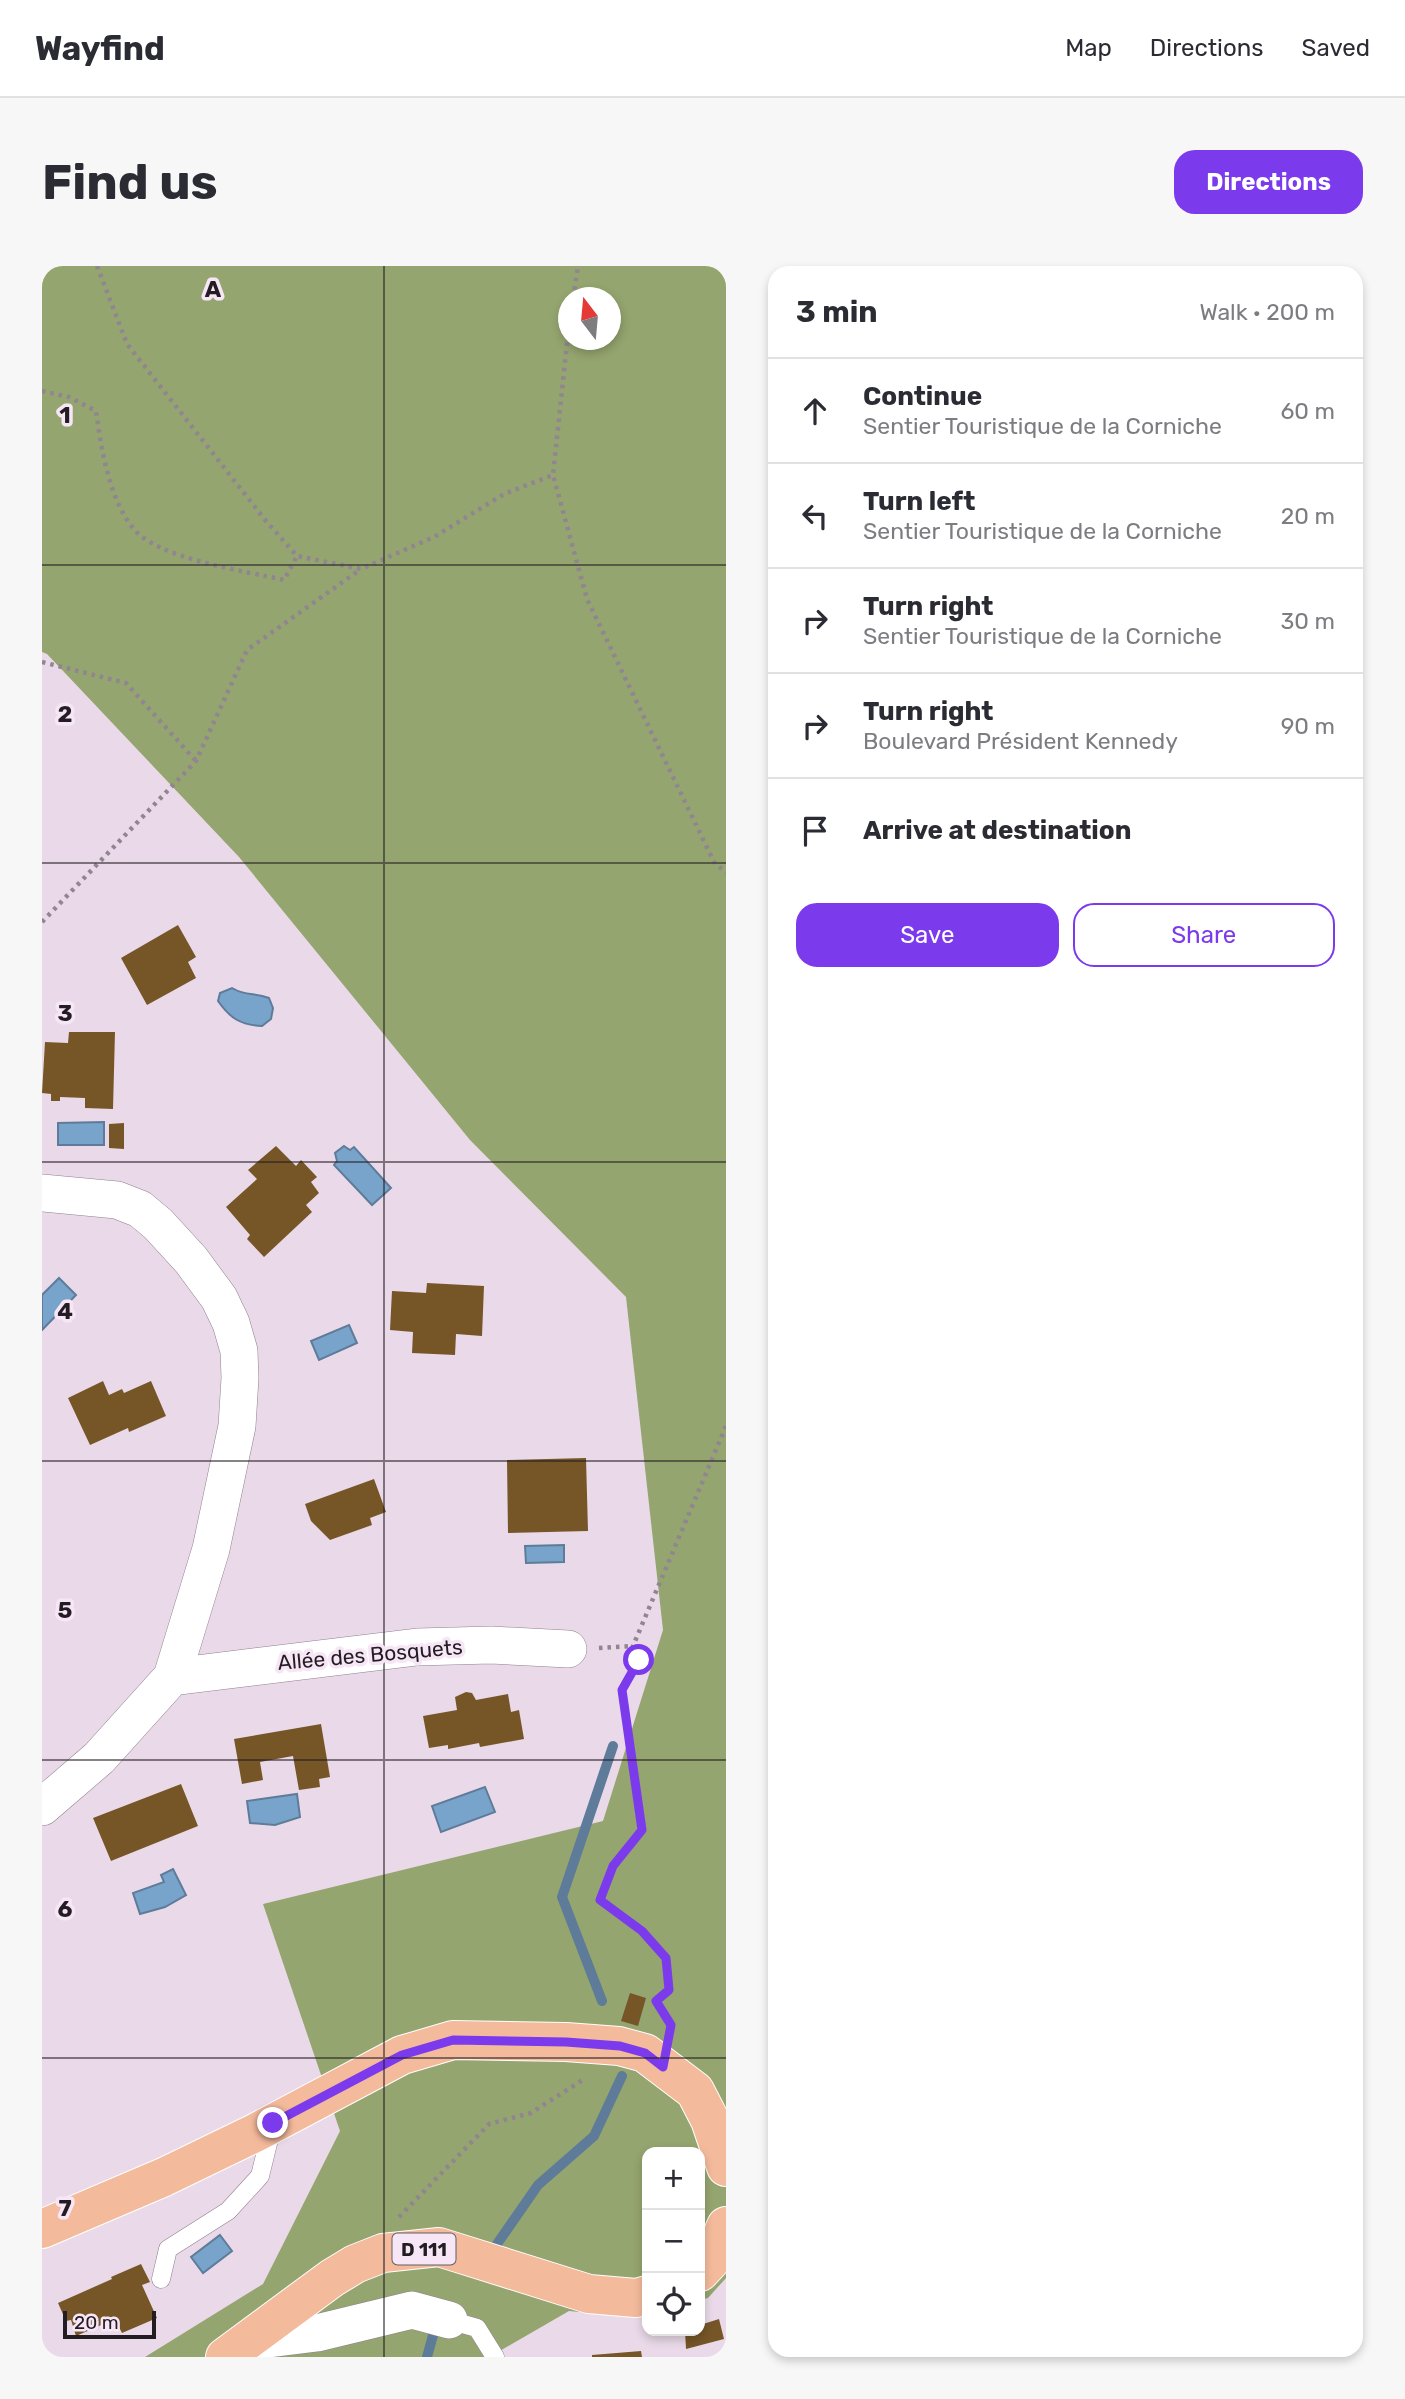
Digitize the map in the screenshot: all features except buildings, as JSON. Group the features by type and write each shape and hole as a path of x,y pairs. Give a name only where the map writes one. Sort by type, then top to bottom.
{"main road":[{"path":"42,2229 164,2177 402,2055 453,2040 566,2042 620,2046 645,2053 695,2091 710,2120 726,2167"},
{"path":"705,2267 712,2259 726,2226"},
{"name":"D 111","path":"234,2349 355,2263 383,2253 439,2247 589,2294 642,2296"}],"street":[{"path":"42,1193 117,1200 140,1209 158,1223 191,1260 219,1298 231,1323 239,1351 240,1378 237,1426 211,1549 172,1677 99,1758 42,1807"},
{"name":"Allée des Bosquets","path":"172,1677 417,1647 491,1645 568,1649"},
{"path":"234,2349 317,2333 412,2310 449,2320"}],"lane":[{"path":"161,2279 168,2249 228,2211 260,2176 273,2123"},
{"path":"449,2320 477,2328 495,2357"}],"path":[{"path":"97,266 127,344 265,521 297,556 361,569"},
{"path":"575,287 578,266"},
{"path":"567,350 552,475 587,599 714,862 726,873"},
{"path":"42,391 69,397 96,411 103,455 120,506 134,530 158,547 191,559 284,580 297,556"},
{"path":"42,922 196,761 247,650 361,569 434,537 504,494 552,475"},
{"path":"42,663 126,683 196,761"},
{"path":"663,2067 671,2025 656,2001 669,1990 666,1958 642,1931 600,1900 613,1866 642,1830 622,1690 639,1660 633,1646 726,1426"},
{"path":"393,2224 489,2124 531,2113 586,2078"}],"green space":[{"path":"42,266 726,266 726,2278 708,2298 705,2299 705,2147 642,2147 642,2314 630,2317 569,2311 498,2352 497,2357 145,2357 263,2284 340,2131 263,1904 603,1821 663,1630 626,1297 470,1140 239,857 47,654 42,652"}],"water":[{"path":"232,988 242,993 269,998 273,1008 271,1019 262,1026 248,1024 231,1016 218,1001 220,993"},
{"path":"104,1122 104,1145 58,1145 58,1123"},
{"path":"344,1146 350,1150 354,1147 391,1188 372,1205 334,1165 337,1161 335,1153"},
{"path":"59,1278 76,1295 42,1330 42,1295"},
{"path":"349,1325 357,1343 319,1360 311,1341"},
{"path":"564,1545 564,1562 526,1563 525,1546"},
{"path":"485,1787 495,1812 441,1832 432,1806"},
{"path":"297,1794 300,1817 275,1825 250,1823 247,1801"},
{"path":"173,1869 186,1895 165,1907 140,1914 133,1893 164,1882 161,1875"},
{"path":"220,2235 232,2251 203,2273 191,2257"}],"waterway":[{"path":"602,2001 562,1897 613,1746"},
{"path":"497,2244 538,2185 594,2136 622,2076"},
{"path":"427,2357 435,2328"}],"route":[{"path":"273,2123 402,2055 453,2040 620,2046 645,2053 663,2067 671,2025 656,2001 669,1990 666,1958 642,1931 600,1900 613,1866 642,1830 622,1690 639,1660"}]}
